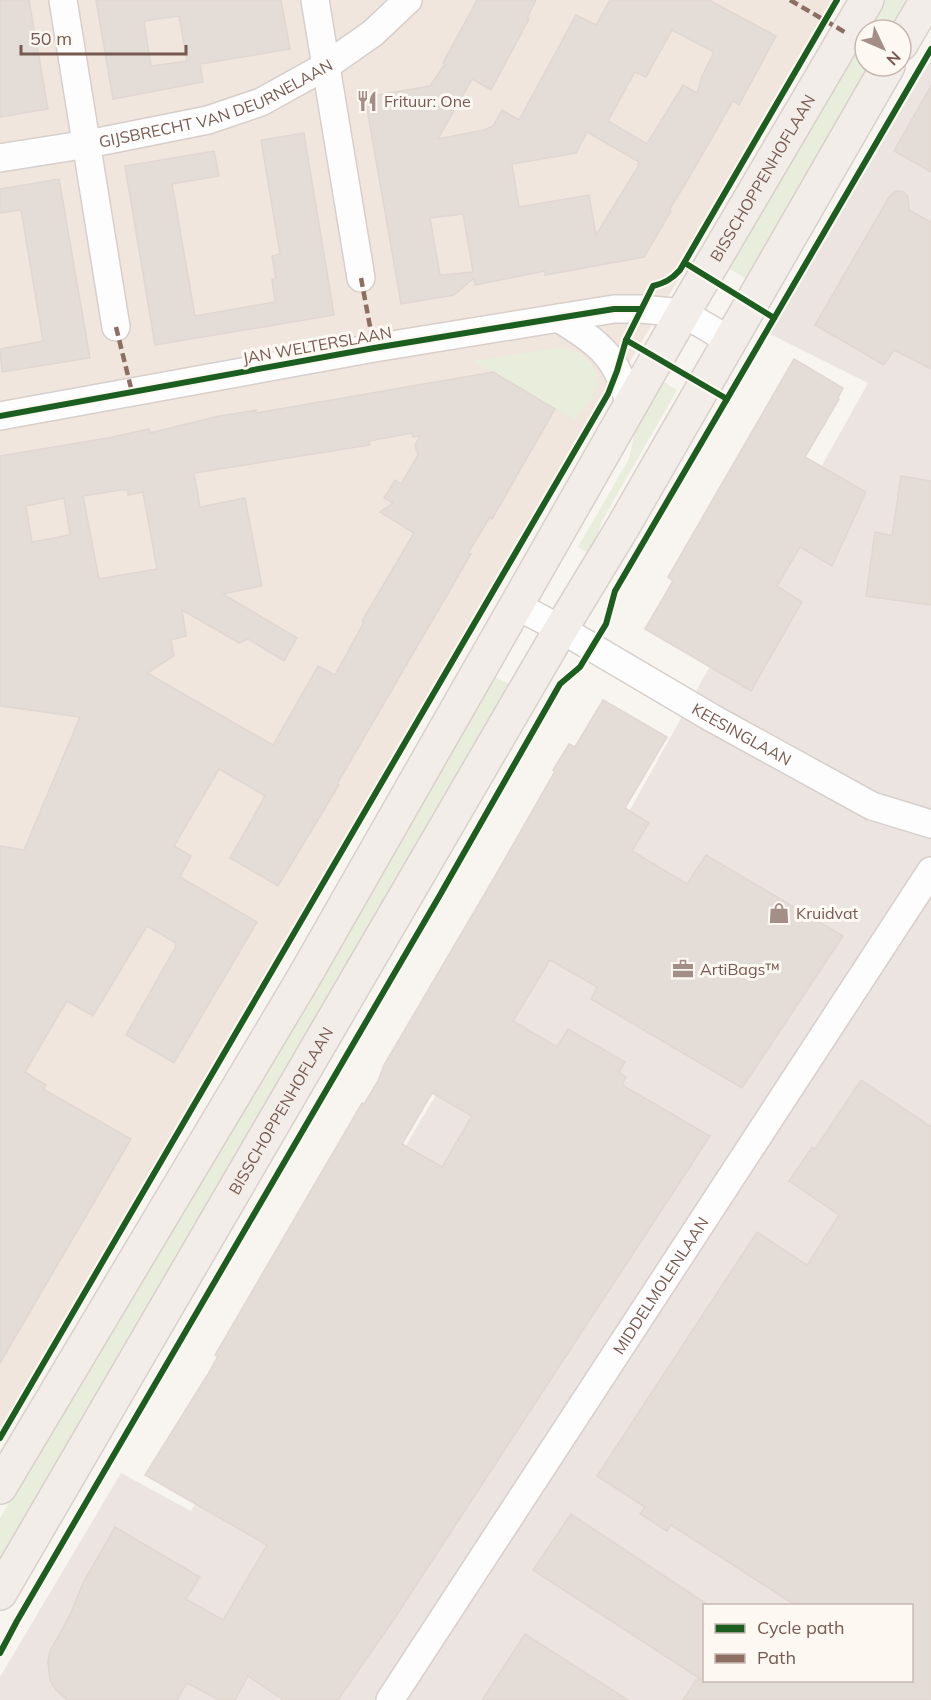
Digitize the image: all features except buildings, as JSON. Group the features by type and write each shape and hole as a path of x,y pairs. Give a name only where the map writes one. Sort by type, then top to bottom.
{"main road":[{"name":"BISSCHOPPENHOFLAAN","path":"0,1487 303,979 683,313 867,0"},
{"path":"913,24 927,0"},
{"name":"BISSCHOPPENHOFLAAN","path":"0,1593 561,628 624,525 881,78"}],"street":[{"path":"63,0 116,327"},
{"path":"315,0 361,278"},
{"name":"GIJSBRECHT VAN DEURNELAAN","path":"0,158 88,144 208,120 261,102 326,66 373,33 408,0"},
{"name":"JAN WELTERSLAAN","path":"0,416 374,348 614,309 683,313 729,340"},
{"path":"558,318 594,341 610,359 622,382 630,408"},
{"path":"515,605 561,628"},
{"name":"KEESINGLAAN","path":"561,628 712,718 872,806 931,824"},
{"name":"MIDDELMOLENLAAN","path":"390,1700 931,871"}],"shaded area":[{"path":"0,0 843,0 0,1431"},
{"path":"931,60 931,1700 0,1700 0,1677 121,1473 191,1511 431,1103 631,808 868,383 768,333"}],"green space":[{"path":"884,0 916,0 905,18 874,18"},
{"path":"853,54 853,78 870,78 752,282 728,268"},
{"path":"558,348 581,354 593,366 595,372 597,382 595,391 576,420 473,361"},
{"path":"662,381 677,390 603,519 590,554 578,547 629,459 637,423"},
{"path":"491,675 515,687 0,1575 0,1518"}],"marked path":[{"path":"790,0 848,34"},
{"path":"361,278 374,348"},
{"path":"116,327 132,392"}],"cycle path":[{"path":"0,1438 608,394 626,340 653,286 668,280 680,270 837,0"},
{"path":"0,1653 560,684 580,667 606,624 615,591 931,49"},
{"path":"685,263 774,318"},
{"path":"0,416 374,348 614,309 641,309"},
{"path":"626,340 727,399"}],"place":[{"name":"Frituur: One","path":"367,101"},
{"name":"Kruidvat","path":"779,913"},
{"name":"ArtiBags™","path":"683,969"}]}
